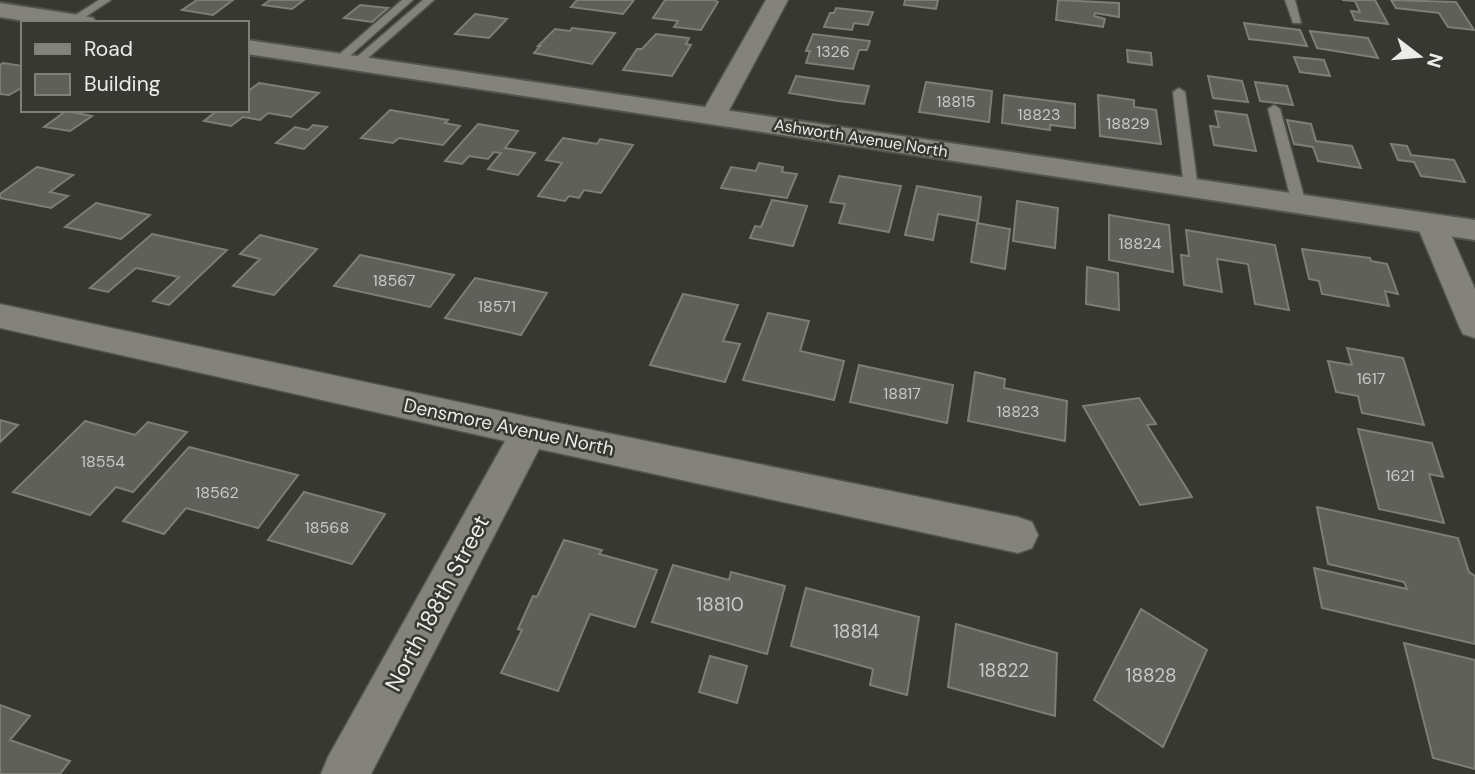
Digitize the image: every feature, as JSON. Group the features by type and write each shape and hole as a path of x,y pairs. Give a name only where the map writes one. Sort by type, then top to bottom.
{"street":[{"path":"713,116 777,0"},
{"path":"0,10 72,21"},
{"name":"Ashworth Avenue North","path":"248,47 1475,230"},
{"path":"1431,223 1475,326"},
{"name":"Densmore Avenue North","path":"0,316 529,432 1018,535"},
{"name":"North 188th Street","path":"345,774 529,432"}],"lane":[{"path":"79,21 106,0"},
{"path":"347,62 408,0"},
{"path":"347,62 429,0"},
{"path":"1290,0 1297,21"},
{"path":"1179,92 1191,188"},
{"path":"1274,109 1299,204"}],"building":[{"path":"197,0 233,0 213,15 182,10"},
{"path":"270,0 304,0 292,9 263,5"},
{"path":"577,0 634,0 623,14 571,7"},
{"path":"665,0 718,2 701,30 674,27 678,21 653,18"},
{"path":"905,0 938,0 936,9 904,5"},
{"path":"1058,0 1119,3 1119,17 1095,13 1094,16 1105,19 1103,27 1056,20"},
{"path":"1342,0 1375,0 1388,24 1355,20 1351,11 1360,12 1355,1"},
{"path":"1391,0 1456,2 1474,30 1448,27 1439,13 1396,8"},
{"path":"360,5 388,8 372,22 344,18"},
{"path":"836,8 873,12 868,25 854,23 852,30 824,27 830,13 834,13"},
{"path":"475,14 507,19 489,38 455,34"},
{"path":"1244,23 1300,30 1307,46 1249,39"},
{"path":"572,28 615,33 592,64 534,53 555,29 570,31"},
{"path":"1310,31 1368,38 1378,58 1317,48"},
{"path":"656,34 689,38 686,44 691,45 672,76 623,70 637,49 642,49"},
{"path":"813,34 870,41 867,50 859,50 853,69 806,63 810,51 806,51"},
{"path":"1127,50 1151,53 1152,65 1128,62"},
{"path":"1294,57 1324,60 1330,76 1300,72"},
{"path":"0,65 21,66 21,88 9,95 0,94"},
{"path":"796,76 869,86 864,104 838,101 789,93"},
{"path":"1208,76 1242,81 1248,102 1213,98"},
{"path":"926,82 992,91 989,122 919,112"},
{"path":"1255,82 1287,86 1293,105 1260,101"},
{"path":"259,83 319,93 291,117 268,113 260,120 243,117 231,126 204,121 215,112 248,112 248,91"},
{"path":"1004,95 1075,104 1075,128 1050,125 1050,130 1002,123"},
{"path":"1098,95 1134,100 1134,107 1156,110 1161,144 1100,136"},
{"path":"390,110 448,120 445,123 460,126 443,145 399,138 393,143 361,138"},
{"path":"1215,111 1247,115 1256,151 1214,145 1210,126 1219,127"},
{"path":"65,112 92,116 70,131 44,127"},
{"path":"1287,120 1311,124 1316,141 1352,146 1361,168 1318,161 1313,147 1294,144"},
{"path":"478,124 518,131 505,148 535,153 518,175 488,169 501,153 494,152 488,159 469,156 462,164 445,161"},
{"path":"313,125 327,127 304,149 276,143 295,127 308,130"},
{"path":"563,138 597,144 600,139 633,145 601,193 584,190 579,198 569,196 565,201 538,196 562,163 546,160"},
{"path":"1391,144 1407,146 1411,155 1454,160 1465,182 1421,176 1414,162 1398,160"},
{"path":"759,163 783,167 782,172 797,174 787,198 721,188 731,167 756,171"},
{"path":"37,167 73,175 50,192 68,196 51,208 0,198 0,194"},
{"path":"839,176 901,186 889,232 839,223 845,204 830,202"},
{"path":"917,186 981,197 978,221 938,214 933,240 905,235"},
{"path":"772,200 807,206 793,246 750,238 755,226 761,227"},
{"path":"1017,201 1058,208 1055,248 1013,241"},
{"path":"96,203 150,215 121,239 65,227"},
{"path":"1109,215 1169,225 1173,272 1109,260"},
{"path":"977,223 1010,229 1005,269 971,262"},
{"path":"1186,230 1275,245 1289,310 1255,304 1248,264 1217,259 1222,292 1184,285 1181,255 1189,256"},
{"path":"152,234 227,250 169,305 153,301 179,277 136,268 108,292 90,288"},
{"path":"260,235 317,249 274,295 233,286 260,259 240,254"},
{"path":"1302,249 1370,258 1371,261 1387,264 1398,294 1385,291 1389,306 1322,294 1319,281 1309,279"},
{"path":"360,255 454,275 430,307 334,286"},
{"path":"1087,267 1118,273 1119,310 1086,304"},
{"path":"475,278 547,293 521,335 445,318"},
{"path":"683,294 738,305 723,341 740,344 725,382 650,365"},
{"path":"768,313 809,321 800,351 844,361 834,400 743,380"},
{"path":"1347,348 1403,358 1424,425 1362,413 1358,396 1336,392 1328,361 1352,365"},
{"path":"859,365 953,385 947,423 850,402"},
{"path":"975,372 1005,379 1004,388 1067,401 1065,441 968,421"},
{"path":"1139,398 1156,424 1147,425 1192,497 1140,505 1083,406"},
{"path":"0,420 18,425 0,442"},
{"path":"85,421 135,435 148,422 187,432 133,492 116,487 90,515 13,492"},
{"path":"1358,429 1432,443 1443,477 1429,474 1444,523 1379,509"},
{"path":"189,447 298,475 258,528 186,508 164,534 123,521"},
{"path":"304,492 385,514 352,564 268,540"},
{"path":"1317,507 1458,538 1469,572 1475,576 1475,644 1322,608 1314,568 1407,589 1404,582 1328,564"},
{"path":"564,540 602,550 599,554 657,570 635,627 590,614 558,691 501,673 522,630 518,629 533,596 537,597"},
{"path":"673,565 729,580 731,572 785,586 767,654 652,622"},
{"path":"806,588 919,617 907,695 870,685 873,669 791,646"},
{"path":"1141,609 1207,650 1163,747 1094,700"},
{"path":"956,624 1057,653 1055,716 948,687"},
{"path":"1404,643 1475,660 1475,769 1433,758"},
{"path":"710,656 747,666 737,703 699,692"},
{"path":"0,705 30,716 10,740 70,761 60,774 0,774"}]}
